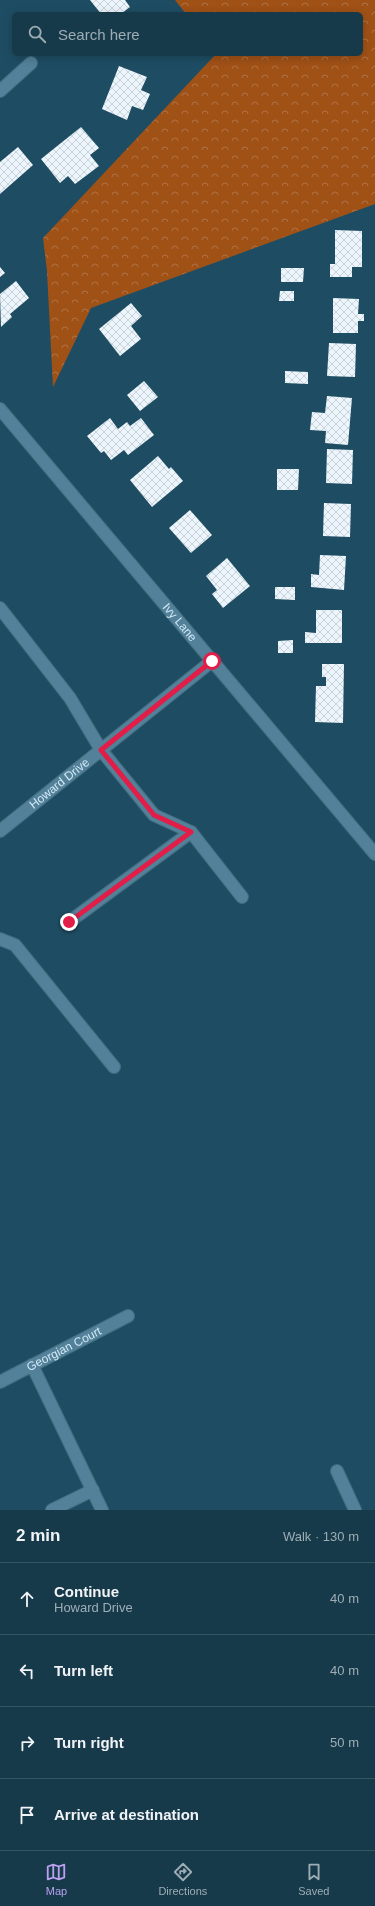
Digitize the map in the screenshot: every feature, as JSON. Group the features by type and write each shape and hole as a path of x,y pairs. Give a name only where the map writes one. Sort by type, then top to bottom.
{"street":[{"path":"0,91 31,63"},
{"name":"Ivy Lane","path":"0,409 375,854"},
{"path":"0,608 70,698 101,750 154,815 191,832 242,897"},
{"name":"Howard Drive","path":"0,831 212,661"},
{"path":"69,922 191,832"},
{"path":"0,939 15,945 114,1067"},
{"name":"Georgian Court","path":"0,1382 128,1316"},
{"path":"32,1365 102,1510"},
{"path":"337,1471 355,1510"},
{"path":"52,1510 93,1490"}],"green space":[{"path":"175,0 375,0 375,204 91,308 53,387 47,271 43,238 214,56 363,56 363,12 184,12"}],"building":[{"path":"90,0 125,0 130,7 124,12 99,12"},
{"path":"119,66 147,77 141,90 150,94 143,110 132,106 127,120 102,109"},
{"path":"81,127 99,148 90,155 99,166 75,184 68,176 60,183 41,159"},
{"path":"18,147 33,165 0,194 0,162"},
{"path":"335,230 362,231 362,267 352,267 352,277 330,277 330,264 335,264"},
{"path":"0,267 5,273 0,277"},
{"path":"281,268 304,268 303,282 281,282"},
{"path":"16,281 29,298 10,314 12,317 1,327 0,294"},
{"path":"280,291 294,291 294,301 279,301"},
{"path":"333,298 359,299 358,314 364,314 364,321 358,321 358,333 333,333"},
{"path":"131,303 142,316 131,326 141,339 120,356 99,329"},
{"path":"329,343 356,344 355,377 327,376"},
{"path":"285,371 308,372 308,384 285,383"},
{"path":"144,381 158,397 140,411 127,395"},
{"path":"327,396 352,398 348,445 325,443 326,431 310,430 312,412 325,413"},
{"path":"110,418 118,429 127,422 130,426 141,418 154,435 128,455 124,450 111,460 104,451 101,453 87,436"},
{"path":"327,449 353,450 352,484 326,483"},
{"path":"158,456 169,469 171,467 183,481 152,507 130,480"},
{"path":"277,469 299,469 298,490 277,490"},
{"path":"324,503 351,504 350,537 323,536"},
{"path":"190,510 212,535 191,553 169,528"},
{"path":"320,555 346,556 344,590 311,587 311,574 319,575"},
{"path":"227,558 250,586 223,608 212,594 217,590 206,576"},
{"path":"275,587 295,587 295,600 275,599"},
{"path":"316,610 342,610 342,643 305,643 305,632 316,633"},
{"path":"293,640 293,653 278,653 278,641"},
{"path":"322,664 344,664 343,723 315,722 316,686 326,686 326,677 322,677"}],"route":[{"path":"69,922 191,832 154,815 101,750 212,661"}]}
